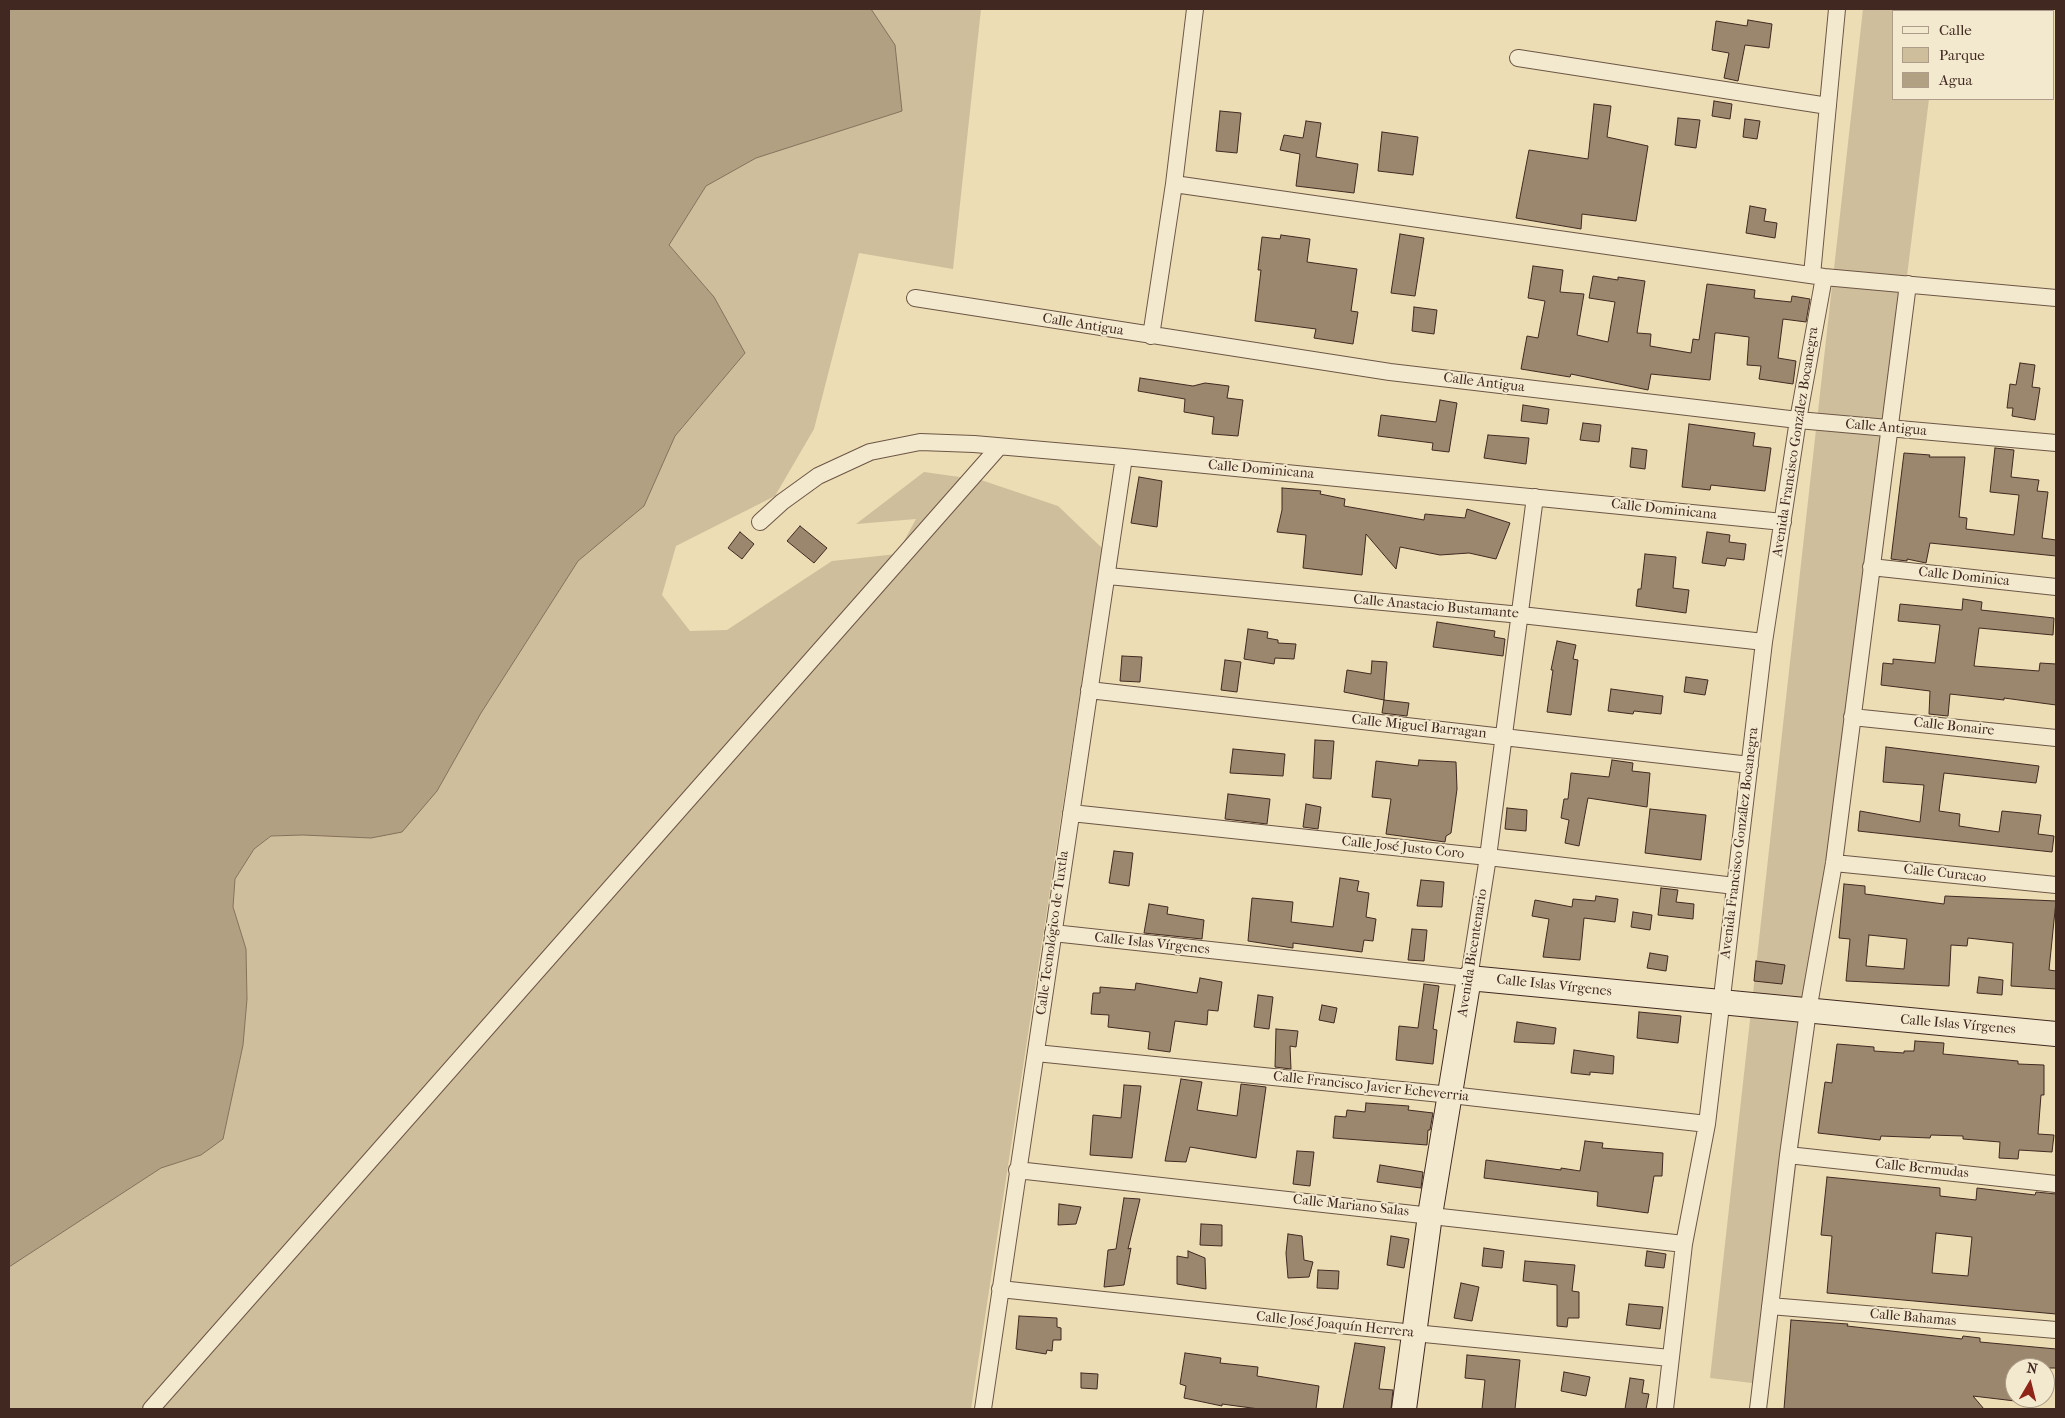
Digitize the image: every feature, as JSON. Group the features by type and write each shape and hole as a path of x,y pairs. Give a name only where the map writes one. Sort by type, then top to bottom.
{"street":[{"path":"1151,336 1174,184 1195,9"},
{"name":"Avenida Francisco González Bocanegra","path":"1665,1409 1684,1244 1707,1124 1764,642 1818,276 1828,106 1837,9"},
{"path":"1518,58 1828,106"},
{"path":"1174,184 1818,276 2056,298"},
{"path":"1758,1409 1788,1155 1808,1011 1834,863 1908,284"},
{"name":"Calle Antigua","path":"915,298 1390,372 1798,420 2056,443"},
{"name":"Calle Dominicana","path":"760,522 782,502 818,476 870,452 920,442 1124,457 1535,496 1783,522"},
{"path":"151,1409 999,448"},
{"name":"Calle Tecnológico de Tuxtla","path":"983,1409 1089,690 1108,576 1124,457"},
{"name":"Avenida Bicentenario","path":"1404,1409 1430,1215 1451,1095 1488,857 1535,496"},
{"name":"Calle Dominica","path":"1871,567 2056,587"},
{"name":"Calle Anastacio Bustamante","path":"1108,576 1521,615 1764,642"},
{"name":"Calle Miguel Barragan","path":"1089,690 1750,765"},
{"name":"Calle Bonaire","path":"1852,717 2056,738"},
{"name":"Calle José Justo Coro","path":"1071,813 1488,857 1735,886"},
{"name":"Calle Curacao","path":"1834,863 2056,885"},
{"name":"Calle Islas Vírgenes","path":"1053,933 1469,978 2056,1034"},
{"name":"Calle Francisco Javier Echeverria","path":"1036,1053 1451,1095 1707,1124"},
{"name":"Calle Bermudas","path":"1788,1155 2056,1184"},
{"name":"Calle Mariano Salas","path":"1017,1170 1684,1244"},
{"name":"Calle José Joaquín Herrera","path":"1000,1289 1670,1358"},
{"name":"Calle Bahamas","path":"1770,1306 2056,1330"}],"green space":[{"path":"871,9 981,9 953,269 859,253 814,429 775,496 676,546 662,595 690,631 727,630 832,561 897,554 916,519 856,524 924,472 981,480 1058,506 1102,548 971,1409 9,1409 9,1267 161,1168 201,1155 223,1139 243,1045 247,999 246,949 233,907 235,879 254,849 271,836 303,835 437,791 481,713 578,561 644,506 675,436 745,353 714,297 669,245 706,186 756,158 902,111 895,46"},
{"path":"1863,9 1940,9 1892,10 1892,100 1929,100 1769,1385 1710,1378"}],"water":[{"path":"9,9 871,9 895,45 902,111 756,158 706,186 669,245 714,297 745,353 675,436 644,506 578,561 481,713 437,791 402,832 371,838 303,835 271,836 254,849 235,879 233,907 246,949 247,999 243,1045 223,1139 201,1155 161,1168 9,1267"}],"building":[{"path":"1748,20 1772,24 1769,48 1745,45 1738,81 1724,78 1729,53 1712,50 1716,21 1747,26"},
{"path":"1714,101 1732,104 1730,119 1712,116"},
{"path":"1594,104 1611,106 1607,137 1648,146 1636,221 1582,214 1581,229 1516,218 1529,150 1588,159"},
{"path":"1220,111 1241,113 1237,153 1216,151"},
{"path":"1678,118 1700,120 1696,148 1675,145"},
{"path":"1745,119 1760,121 1757,139 1743,137"},
{"path":"1306,121 1321,123 1316,157 1358,164 1354,193 1296,186 1300,154 1280,150 1284,135 1303,138"},
{"path":"1382,132 1418,137 1413,175 1378,171"},
{"path":"1750,206 1766,209 1764,221 1777,223 1775,238 1746,233"},
{"path":"1400,234 1424,238 1415,296 1391,293"},
{"path":"1281,235 1310,239 1307,262 1357,269 1351,311 1358,312 1353,344 1314,338 1316,329 1255,321 1261,270 1258,270 1262,237 1280,239"},
{"path":"1533,266 1563,270 1560,292 1584,294 1577,335 1608,342 1615,302 1589,298 1593,276 1618,280 1618,277 1645,281 1637,333 1651,334 1650,346 1691,353 1693,339 1699,340 1707,284 1755,290 1754,298 1791,302 1792,296 1810,299 1806,322 1783,319 1778,358 1796,361 1793,384 1759,379 1761,366 1747,365 1749,337 1718,333 1715,333 1710,380 1651,374 1648,390 1571,374 1570,377 1521,369 1527,336 1538,338 1545,301 1528,298"},
{"path":"1414,307 1437,310 1434,334 1412,331"},
{"path":"2020,363 2035,365 2032,387 2040,388 2035,420 2012,416 2013,408 2007,408 2010,384 2016,385"},
{"path":"1140,378 1193,386 1205,383 1229,386 1227,398 1243,400 1238,436 1212,434 1214,417 1184,412 1185,399 1138,391"},
{"path":"1440,400 1457,403 1449,452 1432,450 1433,443 1378,436 1381,415 1436,422"},
{"path":"1523,405 1549,409 1547,424 1521,421"},
{"path":"1583,423 1601,425 1599,442 1580,440"},
{"path":"1689,424 1755,433 1753,446 1771,448 1765,491 1711,485 1710,490 1682,487"},
{"path":"1488,435 1529,438 1526,464 1484,458"},
{"path":"1632,448 1647,450 1645,469 1630,467"},
{"path":"1995,448 2014,450 2011,477 2039,480 2037,491 2048,492 2042,538 2056,540 2056,556 1930,543 1926,563 1907,559 1907,561 1891,559 1904,453 1930,455 1929,457 1965,457 1959,517 1967,518 1966,529 2014,535 2019,495 1990,492"},
{"path":"1139,477 1162,481 1157,527 1131,523"},
{"path":"1282,488 1321,491 1320,494 1345,499 1344,506 1424,520 1425,514 1465,518 1467,509 1510,523 1496,559 1469,553 1440,555 1400,547 1396,569 1366,534 1362,575 1303,568 1306,535 1277,532 1282,510"},
{"path":"800,526 827,548 814,563 787,541"},
{"path":"740,532 754,544 742,559 728,548"},
{"path":"1707,532 1730,535 1729,542 1746,544 1744,560 1727,558 1725,566 1702,563"},
{"path":"1645,554 1676,557 1673,588 1689,590 1686,613 1636,606 1638,589 1641,589"},
{"path":"1963,599 1982,602 1981,610 2054,618 2053,635 1979,628 1974,666 2039,671 2040,663 2056,664 2056,705 2004,698 2004,700 1950,694 1948,716 1929,714 1930,691 1881,685 1883,663 1893,664 1893,659 1935,663 1940,625 1898,621 1900,604 1962,610"},
{"path":"1437,622 1495,631 1494,637 1505,639 1503,656 1433,647"},
{"path":"1248,629 1268,632 1267,638 1278,640 1278,643 1296,644 1294,659 1275,658 1274,664 1244,659"},
{"path":"1557,641 1576,645 1573,659 1578,660 1571,715 1547,712 1553,670 1551,670"},
{"path":"1122,656 1142,657 1140,682 1120,681"},
{"path":"1225,660 1241,662 1237,692 1221,690"},
{"path":"1372,661 1387,662 1384,700 1344,692 1347,670 1371,674"},
{"path":"1686,677 1708,680 1705,695 1684,692"},
{"path":"1611,689 1663,696 1661,714 1634,711 1633,714 1608,711"},
{"path":"1384,700 1409,703 1407,716 1382,713"},
{"path":"1315,740 1334,741 1331,779 1313,778"},
{"path":"1886,747 2039,766 2036,783 1944,773 1939,811 1960,814 1959,826 1999,832 2002,811 2041,815 2038,834 2054,836 2052,852 1858,831 1860,811 1920,822 1924,785 1883,782"},
{"path":"1233,749 1285,754 1283,776 1230,773"},
{"path":"1419,760 1456,762 1457,789 1451,833 1446,836 1445,842 1386,834 1391,799 1372,797 1376,761 1418,766"},
{"path":"1612,760 1633,763 1632,771 1650,773 1647,807 1588,798 1579,846 1565,843 1569,820 1561,818 1564,799 1568,799 1571,773 1609,777"},
{"path":"1228,794 1270,799 1267,824 1225,819"},
{"path":"1306,804 1321,807 1318,829 1303,827"},
{"path":"1507,808 1527,810 1526,831 1505,829"},
{"path":"1650,809 1706,815 1701,860 1645,853"},
{"path":"1114,851 1133,853 1129,886 1109,883"},
{"path":"1340,878 1359,881 1357,891 1369,893 1366,917 1376,919 1373,941 1364,940 1362,952 1293,943 1293,948 1248,941 1252,898 1293,902 1291,922 1333,927"},
{"path":"1421,880 1444,882 1442,907 1417,906"},
{"path":"1844,884 1865,886 1865,894 1944,904 1945,896 2056,901 2049,970 2056,971 2056,989 2011,986 2013,943 1968,938 1967,946 1951,945 1949,986 1846,981 1850,939 1839,938","holes":["1869,935 1907,939 1904,969 1866,966"]},
{"path":"1661,888 1678,890 1676,902 1694,904 1693,919 1658,915"},
{"path":"1596,896 1618,899 1615,922 1584,918 1580,960 1543,957 1549,919 1532,916 1535,900 1572,907 1573,899 1595,901"},
{"path":"1149,904 1168,907 1167,914 1204,920 1202,939 1144,933"},
{"path":"1633,912 1652,915 1650,930 1631,927"},
{"path":"1412,929 1427,930 1424,961 1408,960"},
{"path":"1650,953 1668,956 1666,971 1647,968"},
{"path":"1756,961 1785,965 1782,984 1754,981"},
{"path":"1979,977 2003,980 2002,995 1977,993"},
{"path":"1200,978 1222,982 1218,1011 1208,1010 1207,1025 1175,1021 1170,1052 1148,1049 1150,1032 1108,1027 1109,1015 1091,1014 1093,993 1100,993 1100,987 1135,990 1136,983 1197,993"},
{"path":"1424,984 1439,986 1433,1029 1437,1030 1433,1064 1396,1060 1399,1026 1418,1028"},
{"path":"1258,995 1273,997 1269,1029 1254,1027"},
{"path":"1322,1005 1337,1008 1334,1023 1319,1020"},
{"path":"1639,1012 1681,1016 1678,1043 1637,1038"},
{"path":"1517,1022 1556,1028 1554,1044 1514,1042"},
{"path":"1276,1029 1298,1031 1296,1047 1290,1046 1291,1069 1275,1067"},
{"path":"1915,1041 1944,1043 1943,1054 2018,1061 2018,1064 2044,1065 2044,1095 2041,1095 2038,1134 2054,1135 2052,1152 2019,1150 2018,1159 1999,1158 2000,1142 1963,1139 1963,1136 1931,1135 1930,1138 1881,1136 1880,1140 1818,1133 1825,1082 1832,1083 1837,1044 1874,1047 1874,1051 1904,1053 1904,1051 1914,1051"},
{"path":"1574,1050 1614,1056 1613,1074 1590,1072 1590,1075 1571,1073"},
{"path":"1181,1079 1202,1082 1197,1110 1237,1116 1241,1084 1266,1087 1256,1158 1190,1147 1186,1162 1165,1161"},
{"path":"1124,1085 1141,1086 1132,1158 1090,1155 1093,1115 1121,1118"},
{"path":"1366,1103 1409,1106 1408,1110 1433,1113 1430,1130 1428,1130 1427,1145 1333,1138 1335,1116 1346,1117 1347,1110 1365,1112"},
{"path":"1585,1141 1603,1143 1602,1148 1663,1153 1662,1176 1654,1176 1648,1213 1597,1206 1598,1192 1484,1178 1486,1160 1580,1171"},
{"path":"1297,1151 1314,1152 1310,1186 1293,1184"},
{"path":"1380,1165 1423,1172 1421,1188 1377,1182"},
{"path":"1827,1177 1940,1188 1940,1196 1976,1200 1977,1188 2035,1195 2036,1192 2056,1194 2056,1314 1827,1293 1832,1236 1821,1235","holes":["1936,1233 1972,1237 1968,1276 1932,1273"]},
{"path":"1124,1198 1140,1199 1128,1249 1131,1248 1124,1285 1104,1287 1108,1250 1116,1249"},
{"path":"1059,1204 1081,1207 1076,1224 1058,1225"},
{"path":"1201,1224 1222,1225 1222,1246 1200,1245"},
{"path":"1288,1234 1302,1236 1304,1260 1313,1262 1309,1277 1288,1278 1286,1253"},
{"path":"1391,1236 1409,1239 1404,1268 1387,1265"},
{"path":"1484,1248 1504,1251 1502,1268 1482,1266"},
{"path":"1188,1251 1205,1258 1206,1289 1177,1284 1177,1256 1188,1258"},
{"path":"1647,1251 1666,1254 1664,1268 1645,1266"},
{"path":"1525,1261 1575,1265 1572,1291 1579,1292 1579,1318 1568,1318 1567,1327 1557,1326 1557,1285 1523,1281"},
{"path":"1318,1270 1339,1271 1338,1289 1317,1288"},
{"path":"1461,1283 1479,1287 1472,1321 1454,1318"},
{"path":"1629,1304 1663,1307 1660,1329 1626,1325"},
{"path":"1019,1316 1057,1318 1057,1327 1061,1328 1061,1340 1053,1340 1052,1351 1047,1350 1046,1354 1016,1349"},
{"path":"1791,1320 1848,1324 1847,1326 1962,1339 1963,1336 1980,1338 1980,1342 2056,1349 2056,1368 2055,1358 2005,1358 2005,1400 1973,1396 1984,1409 1784,1409"},
{"path":"1355,1343 1385,1347 1379,1389 1393,1390 1391,1409 1343,1409"},
{"path":"1185,1353 1221,1358 1220,1363 1258,1367 1257,1376 1319,1386 1316,1409 1259,1409 1222,1404 1222,1406 1184,1398 1186,1386 1180,1384"},
{"path":"1467,1355 1520,1360 1515,1409 1482,1409 1485,1380 1465,1378"},
{"path":"1564,1372 1590,1377 1586,1396 1561,1391"},
{"path":"1081,1373 1098,1374 1097,1389 1081,1388"},
{"path":"1630,1378 1644,1380 1642,1393 1649,1394 1646,1409 1625,1409"}]}
